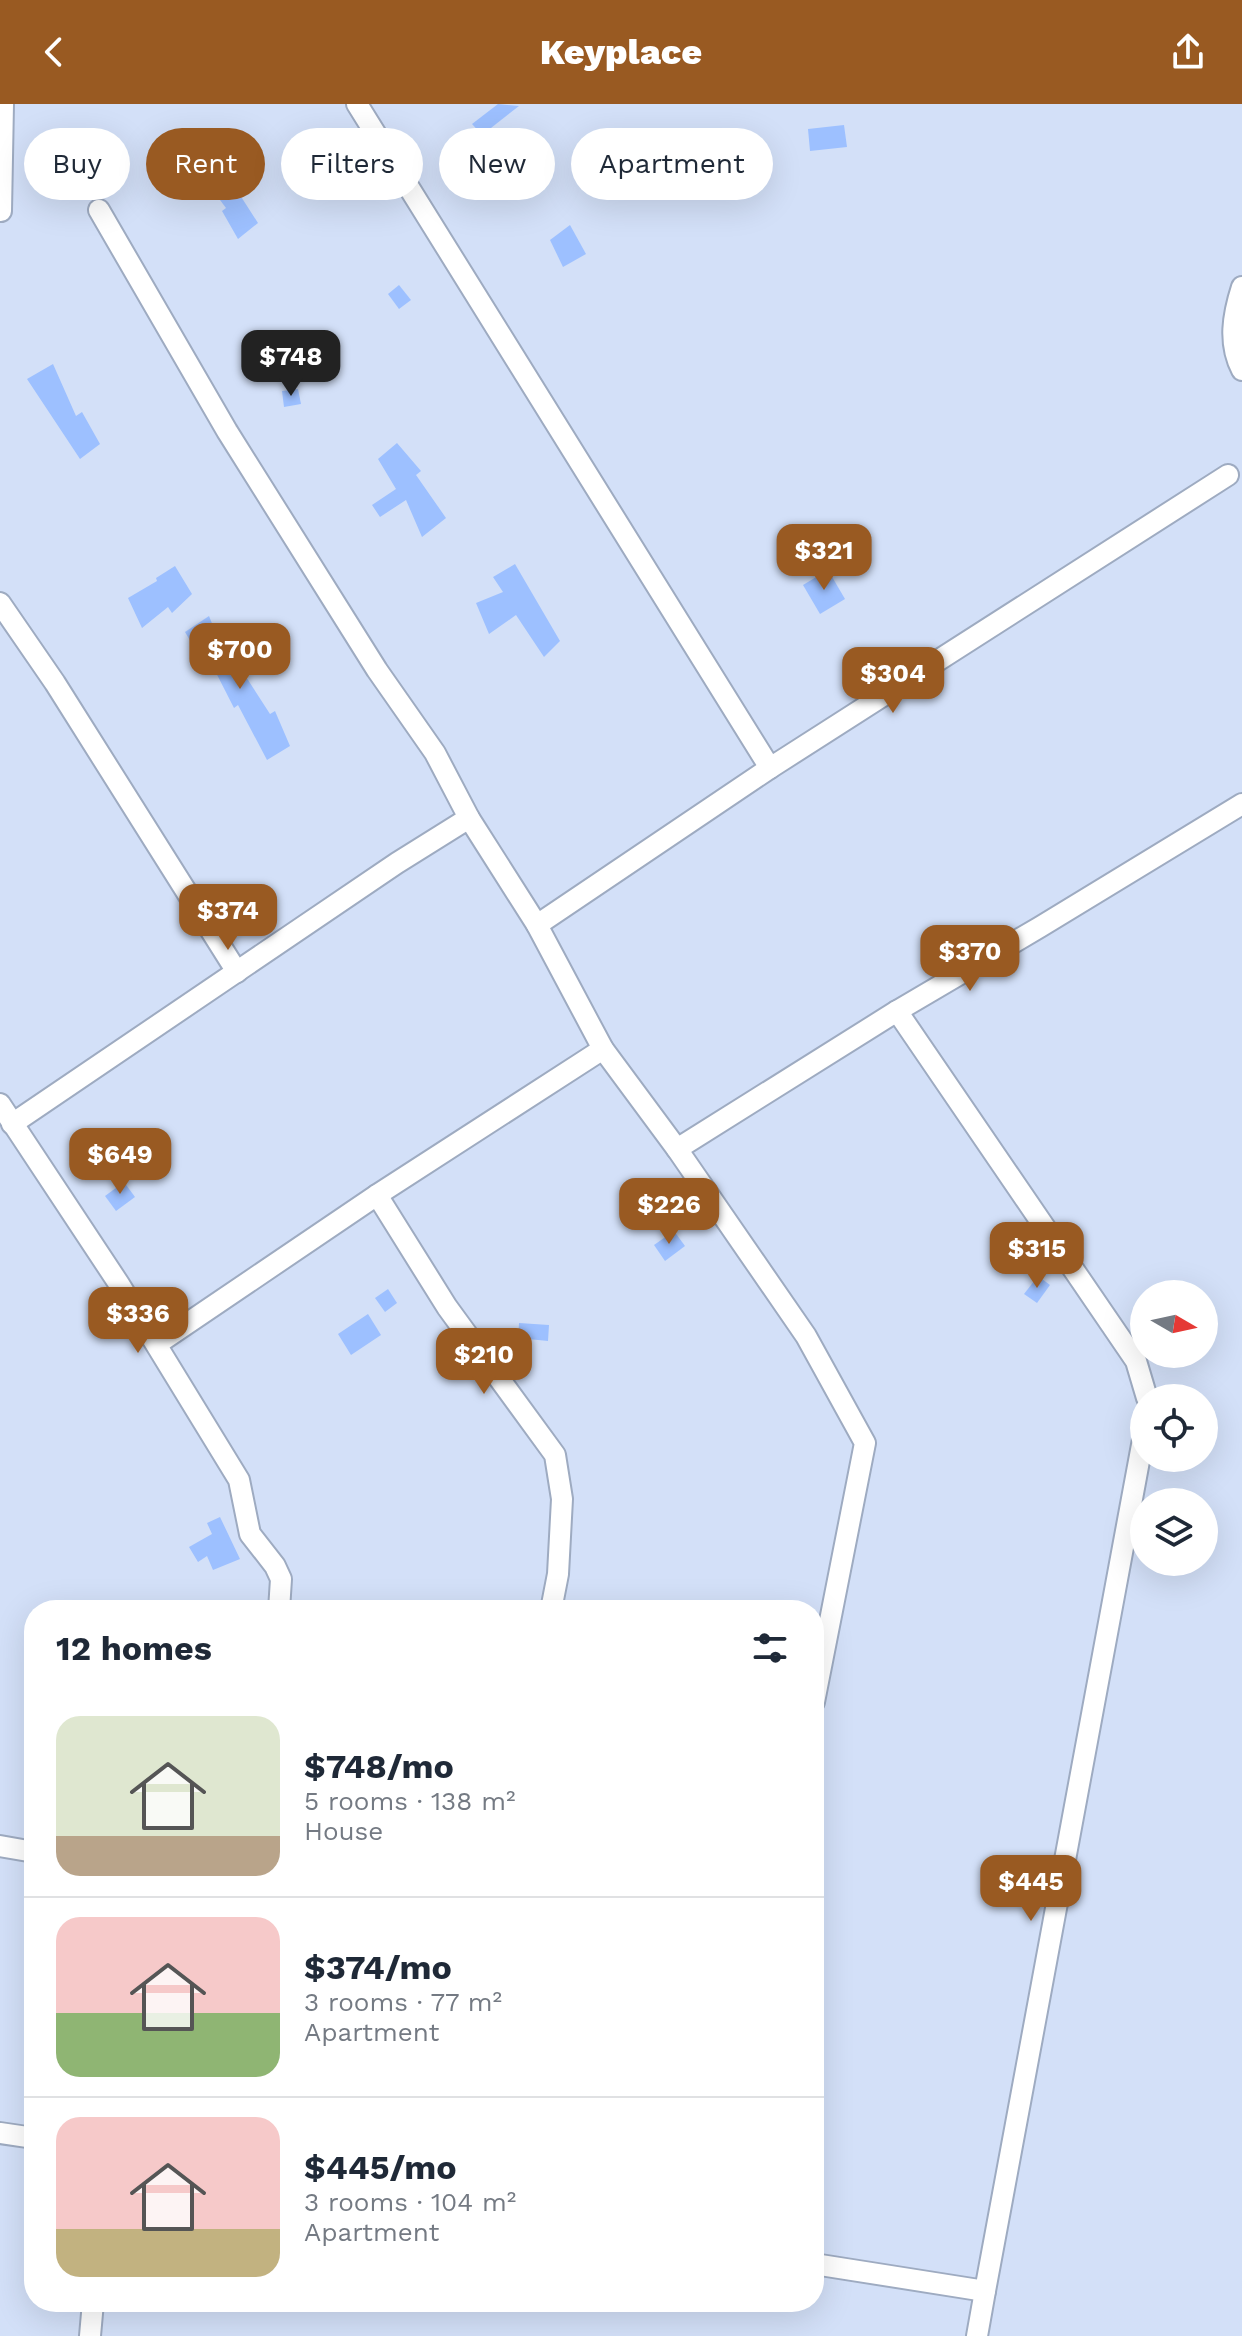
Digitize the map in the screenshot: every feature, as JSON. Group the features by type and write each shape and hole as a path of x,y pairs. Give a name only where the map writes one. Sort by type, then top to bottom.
{"street":[{"path":"1,211 3,104"},
{"path":"357,104 770,768"},
{"path":"99,210 227,431 377,670 435,753 469,818 537,925 603,1049 677,1149 806,1336 865,1443 824,1651"},
{"path":"1242,287 1233,316 1234,354 1242,370"},
{"path":"537,925 770,768 1228,475"},
{"path":"0,603 55,683 237,972"},
{"path":"677,1149 897,1011 1242,804"},
{"path":"12,1124 397,863 469,818"},
{"path":"897,1011 1136,1361 1143,1384"},
{"path":"157,1344 377,1195 603,1049"},
{"path":"0,1104 157,1344 239,1480 250,1534 275,1566 281,1579 280,1600"},
{"path":"377,1195 447,1307 555,1455 562,1499 558,1574 553,1600"},
{"path":"977,2336 1137,1472"},
{"path":"0,1846 24,1850"},
{"path":"0,2133 24,2137"},
{"path":"824,2266 985,2291"},
{"path":"90,2336 92,2312"}],"building":[{"path":"498,104 519,106 491,128 476,128 472,124"},
{"path":"844,125 847,147 810,151 808,129"},
{"path":"220,200 243,200 258,223 238,239 222,211 226,208"},
{"path":"570,225 586,254 563,267 550,240"},
{"path":"399,285 411,300 399,309 388,294"},
{"path":"53,364 76,416 82,412 100,444 80,459 27,379"},
{"path":"298,389 301,404 284,407 282,391"},
{"path":"397,443 421,471 416,475 446,518 422,537 406,500 380,517 372,505 396,489 378,459"},
{"path":"515,564 560,641 544,657 516,615 489,634 476,603 503,592 493,577"},
{"path":"175,566 192,594 172,613 168,607 142,628 128,598"},
{"path":"828,570 845,599 820,614 803,585"},
{"path":"209,616 230,668 237,663 270,714 275,711 290,746 267,760 238,705 234,708 207,655 201,659 185,632"},
{"path":"124,1182 135,1197 116,1211 105,1196"},
{"path":"674,1231 685,1246 665,1261 654,1245"},
{"path":"1038,1276 1050,1285 1037,1303 1024,1294"},
{"path":"388,1289 397,1303 385,1312 375,1298"},
{"path":"368,1314 381,1335 351,1355 338,1334"},
{"path":"519,1323 549,1325 548,1341 518,1338"},
{"path":"220,1517 240,1559 213,1570 207,1556 198,1562 189,1547 212,1534 207,1523"}]}
